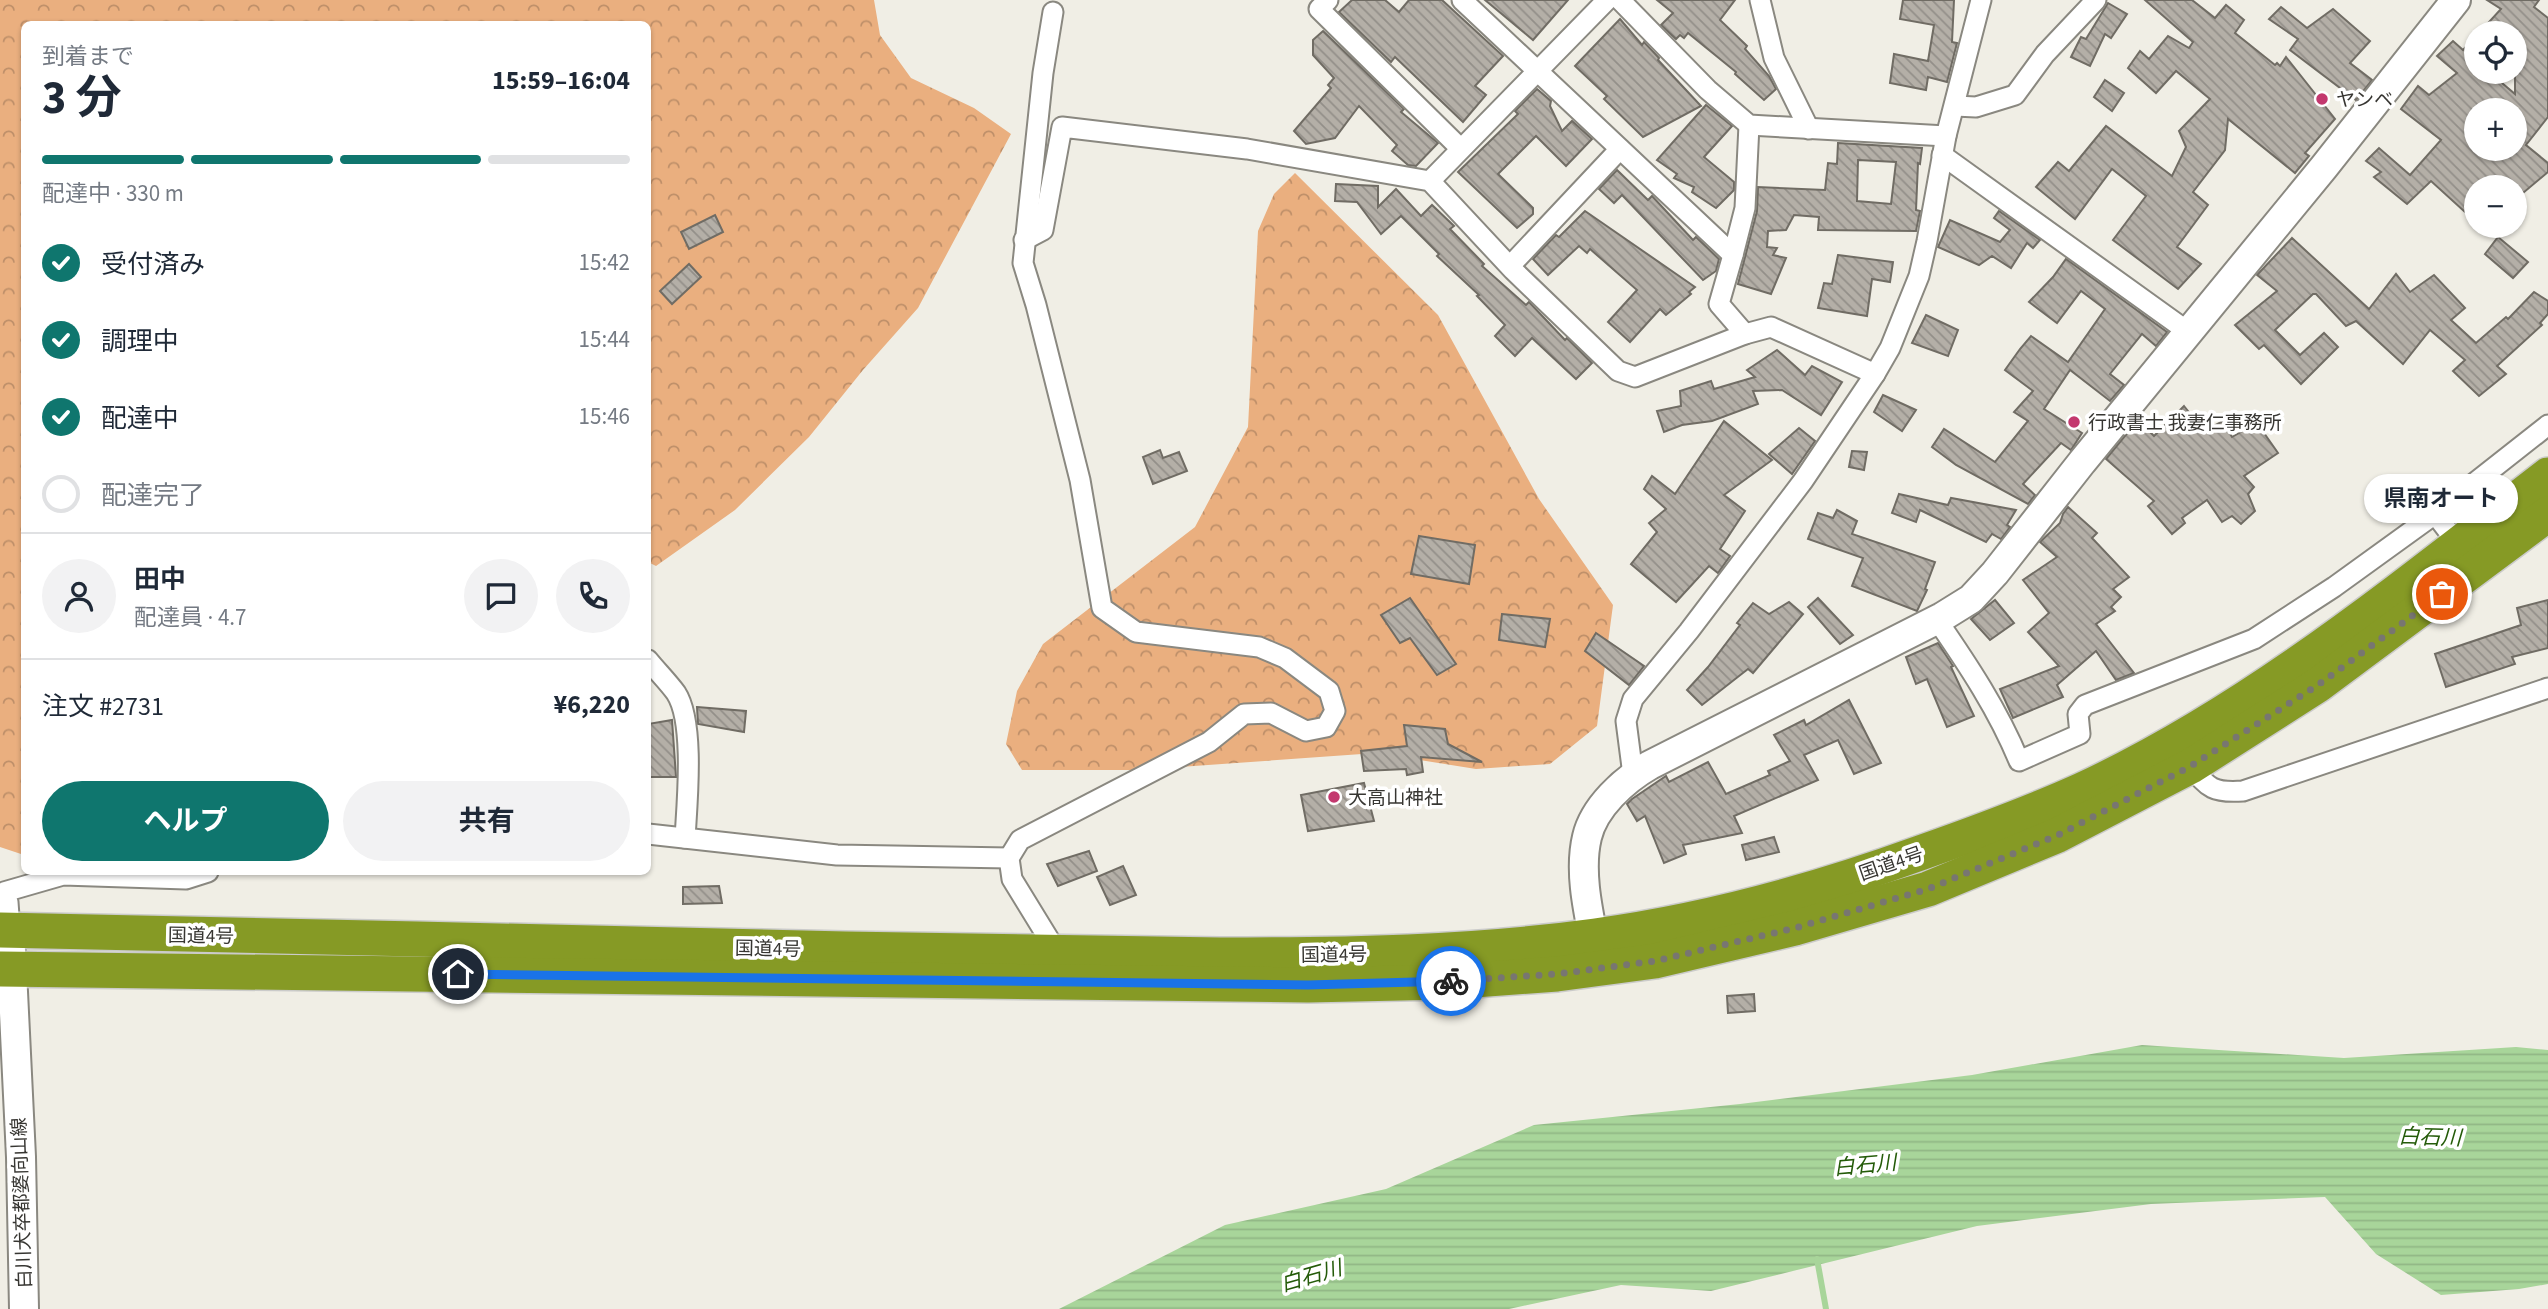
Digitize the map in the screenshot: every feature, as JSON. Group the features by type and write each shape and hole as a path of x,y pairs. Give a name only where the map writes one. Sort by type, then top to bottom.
{"highway":[{"name":"国道4号","path":"5,969 1308,985 1447,982 1596,953 1696,918 1860,875 2007,821 2083,789 2153,753 2241,700 2356,621 2548,475"},
{"name":"国道4号","path":"5,930 1058,954 1359,955 1461,949 1596,953 1655,961 1795,928 1928,889 2058,835 2191,766 2318,685 2548,514"}],"street":[{"path":"1328,0 1319,9 1460,148"},
{"path":"1462,0 1732,255"},
{"path":"1430,181 1606,0"},
{"path":"1620,0 1708,90 1749,125 1810,129 1944,145 2188,331"},
{"path":"1760,0 1774,58 1810,129"},
{"path":"1633,775 1626,721 1633,699 1689,631 1803,481 1890,348 1919,276 1944,145 1981,0"},
{"path":"1955,106 1976,107 2015,95 2045,54 2096,0"},
{"path":"1596,953 1584,876 1587,837 1603,805 1633,775 1937,620 1970,599 1995,573 2456,0"},
{"path":"1053,12 1043,73 1023,263 1080,480 1102,608 1136,632 1259,647 1285,658 1329,691 1335,711 1326,727 1306,731 1271,713 1244,714 1209,742 1020,840 1009,858 1012,879 1058,954"},
{"path":"1745,334 1719,304 1745,208 1749,125"},
{"path":"1024,240 1043,230 1062,127 1247,149 1430,181 1510,266 1618,371 1635,377 1745,334 1771,327 1875,374"},
{"path":"1510,266 1620,149"},
{"path":"1937,620 1975,675 1998,715 2019,761 2080,733 2078,714 2085,705 2254,639 2334,587 2435,514 2548,425"},
{"path":"2435,514 2458,544"},
{"path":"651,664 677,695 685,716 688,779 685,838"},
{"path":"2191,766 2211,789 2243,791 2548,688"},
{"path":"651,834 837,855 1009,858"},
{"path":"5,930 8,902 2,890 63,875 186,879 199,875"},
{"name":"白川犬卒都婆向山線","path":"5,930 8,1069 21,1157 24,1309"}],"green space":[{"path":"0,0 874,0 880,35 911,78 974,108 1011,134 918,308 809,437 735,510 656,566 651,564 651,21 21,21 21,854 0,847"},
{"path":"1295,173 1438,315 1539,499 1613,605 1597,726 1550,764 1476,769 1376,753 1138,770 1022,770 1006,744 1017,691 1043,644 1195,527 1248,427 1258,231 1274,194"}],"water":[{"name":"白石川","path":"2142,1045 2344,1058 2516,1047 2548,1050 2548,1284 2441,1295 2376,1254 2325,1197 2151,1204 1977,1226 1711,1291 1621,1285 1509,1309 1059,1309 1225,1225 1386,1189 1534,1125 1740,1104 1972,1075"}],"building":[{"path":"1352,0 1385,0 1399,12 1409,0 1442,0 1503,56 1475,86 1486,95 1463,122 1395,57 1391,62 1339,12"},
{"path":"1485,0 1568,0 1533,40"},
{"path":"1657,0 1735,0 1720,20 1747,46 1745,49 1769,76 1776,89 1764,100 1735,74 1736,72 1688,33 1684,38 1680,35 1676,39 1661,25 1673,13"},
{"path":"1903,0 1954,0 1952,42 1957,43 1947,82 1928,77 1926,90 1890,83 1894,54 1928,61 1934,25 1900,19"},
{"path":"2145,0 2192,0 2215,18 2226,5 2244,20 2235,33 2275,65 2277,63 2280,66 2286,57 2335,119 2305,153 2309,156 2295,173 2228,119 2225,150 2193,192 2208,205 2177,247 2201,264 2178,289 2113,240 2146,196 2112,169 2075,219 2036,187 2058,162 2069,171 2106,126 2172,176 2186,147 2179,131 2210,99 2176,71 2156,93 2128,68 2140,51 2149,59 2168,36 2189,48 2193,42"},
{"path":"2487,0 2539,0 2534,7 2548,18 2548,117 2527,144 2527,98 2464,98 2464,161 2527,161 2527,146 2548,163 2548,172 2527,190 2527,175 2464,175 2464,211 2431,181 2407,204 2374,177 2381,172 2366,161 2379,148 2410,175 2441,140 2401,109 2418,86 2429,95 2457,73 2437,56 2453,41 2464,49 2464,84 2503,84 2515,94 2515,84 2527,84 2527,21 2490,21 2501,9"},
{"path":"2108,3 2127,14 2111,38 2105,34 2090,66 2071,57 2081,37 2086,39"},
{"path":"2281,7 2307,28 2333,9 2370,41 2350,63 2372,80 2356,100 2290,50 2298,39 2269,19"},
{"path":"1620,19 1701,106 1643,137 1604,99 1607,96 1575,66"},
{"path":"1323,31 1404,109 1401,112 1438,143 1416,166 1408,165 1392,151 1397,145 1359,106 1335,138 1306,144 1294,131 1331,88 1328,85 1334,78 1313,55 1313,40"},
{"path":"2105,80 2124,93 2112,111 2094,97"},
{"path":"1537,89 1551,101 1550,106 1562,131 1572,121 1592,139 1566,166 1536,136 1498,174 1533,208 1533,214 1517,228 1458,172 1518,114 1515,111"},
{"path":"1706,105 1732,126 1704,157 1734,182 1734,190 1716,208 1692,192 1694,187 1674,178 1677,174 1657,160"},
{"path":"1838,143 1922,148 1920,164 1918,163 1916,210 1920,211 1916,231 1818,230 1819,217 1794,215 1786,230 1768,231 1767,247 1777,248 1773,255 1786,258 1771,294 1738,284 1757,211 1758,187 1825,190 1828,163 1837,164","holes":["1858,160 1896,162 1891,204 1857,201"]},
{"path":"1617,170 1648,200 1652,196 1693,240 1696,237 1719,259 1716,271 1703,280 1622,195 1614,203 1599,189"},
{"path":"1336,184 1378,186 1378,207 1396,189 1421,216 1432,205 1454,226 1450,229 1484,264 1482,266 1526,305 1529,302 1565,340 1567,338 1592,363 1576,379 1532,338 1515,356 1495,336 1505,325 1401,216 1381,234 1357,202 1335,201"},
{"path":"1585,211 1695,287 1689,292 1691,294 1666,315 1660,309 1630,342 1608,322 1637,290 1590,249 1587,253 1579,246 1548,275 1533,259"},
{"path":"1999,211 2040,240 2033,248 2027,243 2011,268 1992,256 1979,265 1938,247 1950,220 2000,242 2010,230 1994,218"},
{"path":"715,215 723,232 689,249 681,232"},
{"path":"2292,238 2369,309 2396,274 2410,292 2434,275 2465,308 2451,320 2476,343 2506,317 2508,319 2534,292 2548,301 2548,314 2540,323 2542,325 2497,366 2506,374 2479,396 2453,371 2465,360 2430,330 2403,364 2356,321 2346,326 2313,294 2275,330 2300,355 2324,333 2338,347 2301,384 2264,345 2259,349 2235,325 2277,291 2257,275"},
{"path":"2499,238 2528,262 2513,278 2485,254"},
{"path":"1838,255 1893,262 1890,282 1872,279 1867,316 1818,308 1824,283 1832,284"},
{"path":"2066,259 2167,332 2156,346 2142,334 2110,374 2124,385 2110,401 2070,370 2044,409 2082,433 2071,450 2061,443 2023,484 2035,495 2028,504 1956,465 1932,447 1944,429 1995,462 2028,421 2014,412 2033,391 2005,370 2031,336 2068,362 2105,309 2081,291 2057,323 2029,302"},
{"path":"689,264 701,277 672,304 660,291"},
{"path":"1926,315 1958,330 1948,356 1912,343"},
{"path":"1777,350 1805,375 1812,366 1842,382 1821,415 1782,390 1753,391 1758,404 1712,421 1682,425 1664,432 1657,411 1681,406 1680,391 1711,381 1714,389 1755,377 1747,370"},
{"path":"1883,395 1916,410 1902,431 1874,412"},
{"path":"2184,406 2204,431 2223,421 2232,437 2257,423 2278,453 2244,476 2254,487 2248,494 2255,511 2241,524 2232,516 2222,522 2207,500 2182,518 2185,523 2172,534 2148,506 2154,501 2106,459 2138,420 2154,436"},
{"path":"1724,421 1772,460 1724,495 1745,511 1720,549 1730,556 1718,573 1709,566 1676,602 1631,564 1657,532 1649,523 1666,509 1644,489 1652,476 1675,494"},
{"path":"1799,428 1815,441 1792,474 1769,454"},
{"path":"1160,450 1163,458 1179,452 1187,471 1153,484 1143,457"},
{"path":"1852,451 1867,452 1864,470 1849,467"},
{"path":"1899,494 1948,505 1951,498 2016,510 2007,525 2010,527 2001,539 1992,534 1986,542 1920,510 1916,522 1892,513"},
{"path":"2068,507 2097,533 2092,538 2129,577 2113,589 2121,597 2111,607 2115,611 2096,624 2134,673 2116,680 2096,651 2057,685 2063,697 2013,718 2000,689 2059,666 2028,632 2049,613 2023,580 2057,557 2040,542 2060,523"},
{"path":"1837,510 1857,521 1852,534 1935,562 1925,589 1927,590 1917,611 1852,586 1863,558 1808,539 1818,513 1833,518"},
{"path":"1419,536 1475,545 1469,584 1411,574"},
{"path":"1410,598 1456,664 1437,675 1410,638 1400,643 1381,615"},
{"path":"1818,598 1853,635 1840,644 1808,607"},
{"path":"1995,600 2014,623 1990,640 1971,619"},
{"path":"2548,600 2548,648 2512,657 2515,664 2446,687 2435,654 2521,625 2517,608"},
{"path":"1789,602 1803,614 1753,673 1748,669 1702,705 1687,690 1740,625 1737,623 1753,603 1769,614"},
{"path":"1502,614 1550,619 1545,647 1499,640"},
{"path":"1596,633 1644,666 1629,685 1585,651"},
{"path":"1938,643 1953,666 1951,667 1974,716 1947,727 1927,679 1916,684 1906,657"},
{"path":"1849,700 1881,763 1854,774 1838,740 1804,755 1818,780 1734,816 1742,833 1683,845 1686,854 1664,863 1645,816 1637,821 1627,804 1632,799 1666,776 1669,782 1708,762 1726,794 1770,775 1768,771 1790,761 1774,735 1804,720 1806,725"},
{"path":"697,707 746,711 744,732 698,724"},
{"path":"672,720 676,777 651,777 651,724"},
{"path":"1404,725 1445,729 1448,744 1482,762 1421,757 1423,772 1407,775 1406,769 1364,771 1361,751 1407,746"},
{"path":"1364,783 1374,821 1308,831 1301,795"},
{"path":"1774,837 1779,852 1746,860 1742,845"},
{"path":"1089,851 1097,871 1058,886 1047,864"},
{"path":"1123,866 1136,895 1110,905 1097,877"},
{"path":"719,886 722,903 683,904 683,887"},
{"path":"1754,994 1755,1011 1728,1013 1727,996"}],"waterway":[{"path":"1817,1259 1826,1309"}],"way so far":[{"path":"1451,981 1557,974 1655,961 1795,928 1928,889 2058,835 2191,766 2318,685 2442,594"}],"place":[{"name":"ヤンベ","path":"2322,99"},
{"name":"行政書士 我妻仁事務所","path":"2074,422"},
{"name":"県南オート","path":"2442,594"},
{"name":"大高山神社","path":"1334,797"}],"route":[{"path":"458,974 1308,985 1451,981"}]}
